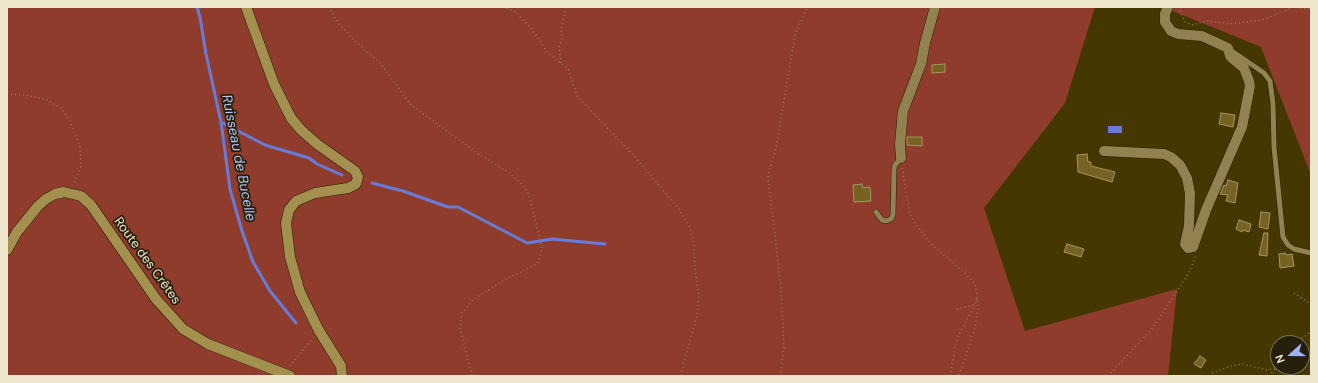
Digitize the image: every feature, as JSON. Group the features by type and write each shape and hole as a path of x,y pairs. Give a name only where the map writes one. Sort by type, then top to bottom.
{"street":[{"path":"246,7 274,84 289,115 307,135 324,150 348,165 355,171 358,177 356,184 348,188 315,193 296,201 292,205 287,216 287,242 294,272 305,304 320,333 341,366 342,376"},
{"path":"901,158 900,133 903,111 921,64 935,7"},
{"path":"1104,151 1164,154 1180,165 1187,178 1190,193 1189,226 1185,244 1188,248 1193,247 1206,210 1244,121 1250,86 1248,76 1244,68 1230,56 1228,48 1202,36 1178,34 1171,31 1165,22 1164,14 1168,7"},
{"path":"7,250 17,232 42,202 55,194 71,192"},
{"name":"Route des Crêtes","path":"71,192 81,196 91,205 156,299 183,329 199,340 287,375"}],"lane":[{"path":"1228,48 1264,73 1270,81 1273,104 1274,147 1283,237 1288,245 1294,249 1311,254"},
{"path":"876,212 882,220 886,221 889,221 893,215 894,169 901,158"}],"path":[{"path":"328,7 340,25 354,40 381,64 410,104 477,153 508,172 524,186 529,195 542,248 537,264 506,279 473,300 461,314 460,328 472,376"},
{"path":"504,7 514,11 532,29 547,52 568,69 577,96 635,157 679,209 690,228 694,244 699,295 697,316 681,376"},
{"path":"561,63 559,47 562,38 561,29 566,7"},
{"path":"780,376 784,348 782,288 768,176 776,148 795,35 807,7"},
{"path":"1178,7 1185,22 1192,25 1207,21 1230,24 1262,20 1294,7 1307,10 1311,9"},
{"path":"7,94 25,95 45,99 61,108 70,121 80,147 81,166 71,192"},
{"path":"901,158 910,214 914,222 931,244 975,284 978,310 974,332 959,376"},
{"path":"1108,376 1152,330 1187,276 1196,256"},
{"path":"1294,293 1311,304"},
{"path":"950,376 957,338 975,305 977,294"},
{"path":"957,309 975,305"},
{"path":"287,375 303,349 320,333"},
{"path":"1212,373 1231,366 1242,364 1270,370"}],"shaded area":[{"path":"7,7 1095,7 1065,103 984,208 1025,331 1177,289 1168,376 7,376"},
{"path":"1163,7 1311,7 1311,175 1261,47"}],"water":[{"path":"1108,126 1122,126 1122,133 1108,133"}],"building":[{"path":"945,64 945,72 932,73 932,65"},
{"path":"1221,113 1235,115 1233,127 1219,124"},
{"path":"907,137 922,137 922,146 907,145"},
{"path":"1087,154 1088,162 1091,162 1091,166 1115,172 1112,182 1078,172 1077,155"},
{"path":"1228,180 1238,183 1235,203 1226,201 1228,195 1220,194 1224,185 1226,186"},
{"path":"862,184 863,188 870,187 871,201 854,202 853,185"},
{"path":"1261,212 1270,213 1268,229 1259,227"},
{"path":"1239,220 1251,224 1249,232 1243,230 1242,232 1236,229"},
{"path":"1264,233 1268,233 1267,256 1259,255"},
{"path":"1067,244 1084,249 1081,257 1064,252"},
{"path":"1285,253 1286,255 1292,254 1294,266 1280,268 1279,254"},
{"path":"1200,356 1206,360 1201,368 1194,364"}],"waterway":[{"name":"Ruisseau de Bucelle","path":"197,7 221,122 230,189 242,231 253,262 270,291 296,323"},
{"path":"221,122 265,145 309,158 317,164 342,175"},
{"path":"372,183 403,191 448,207 458,207 527,243 552,239 605,244"}]}
